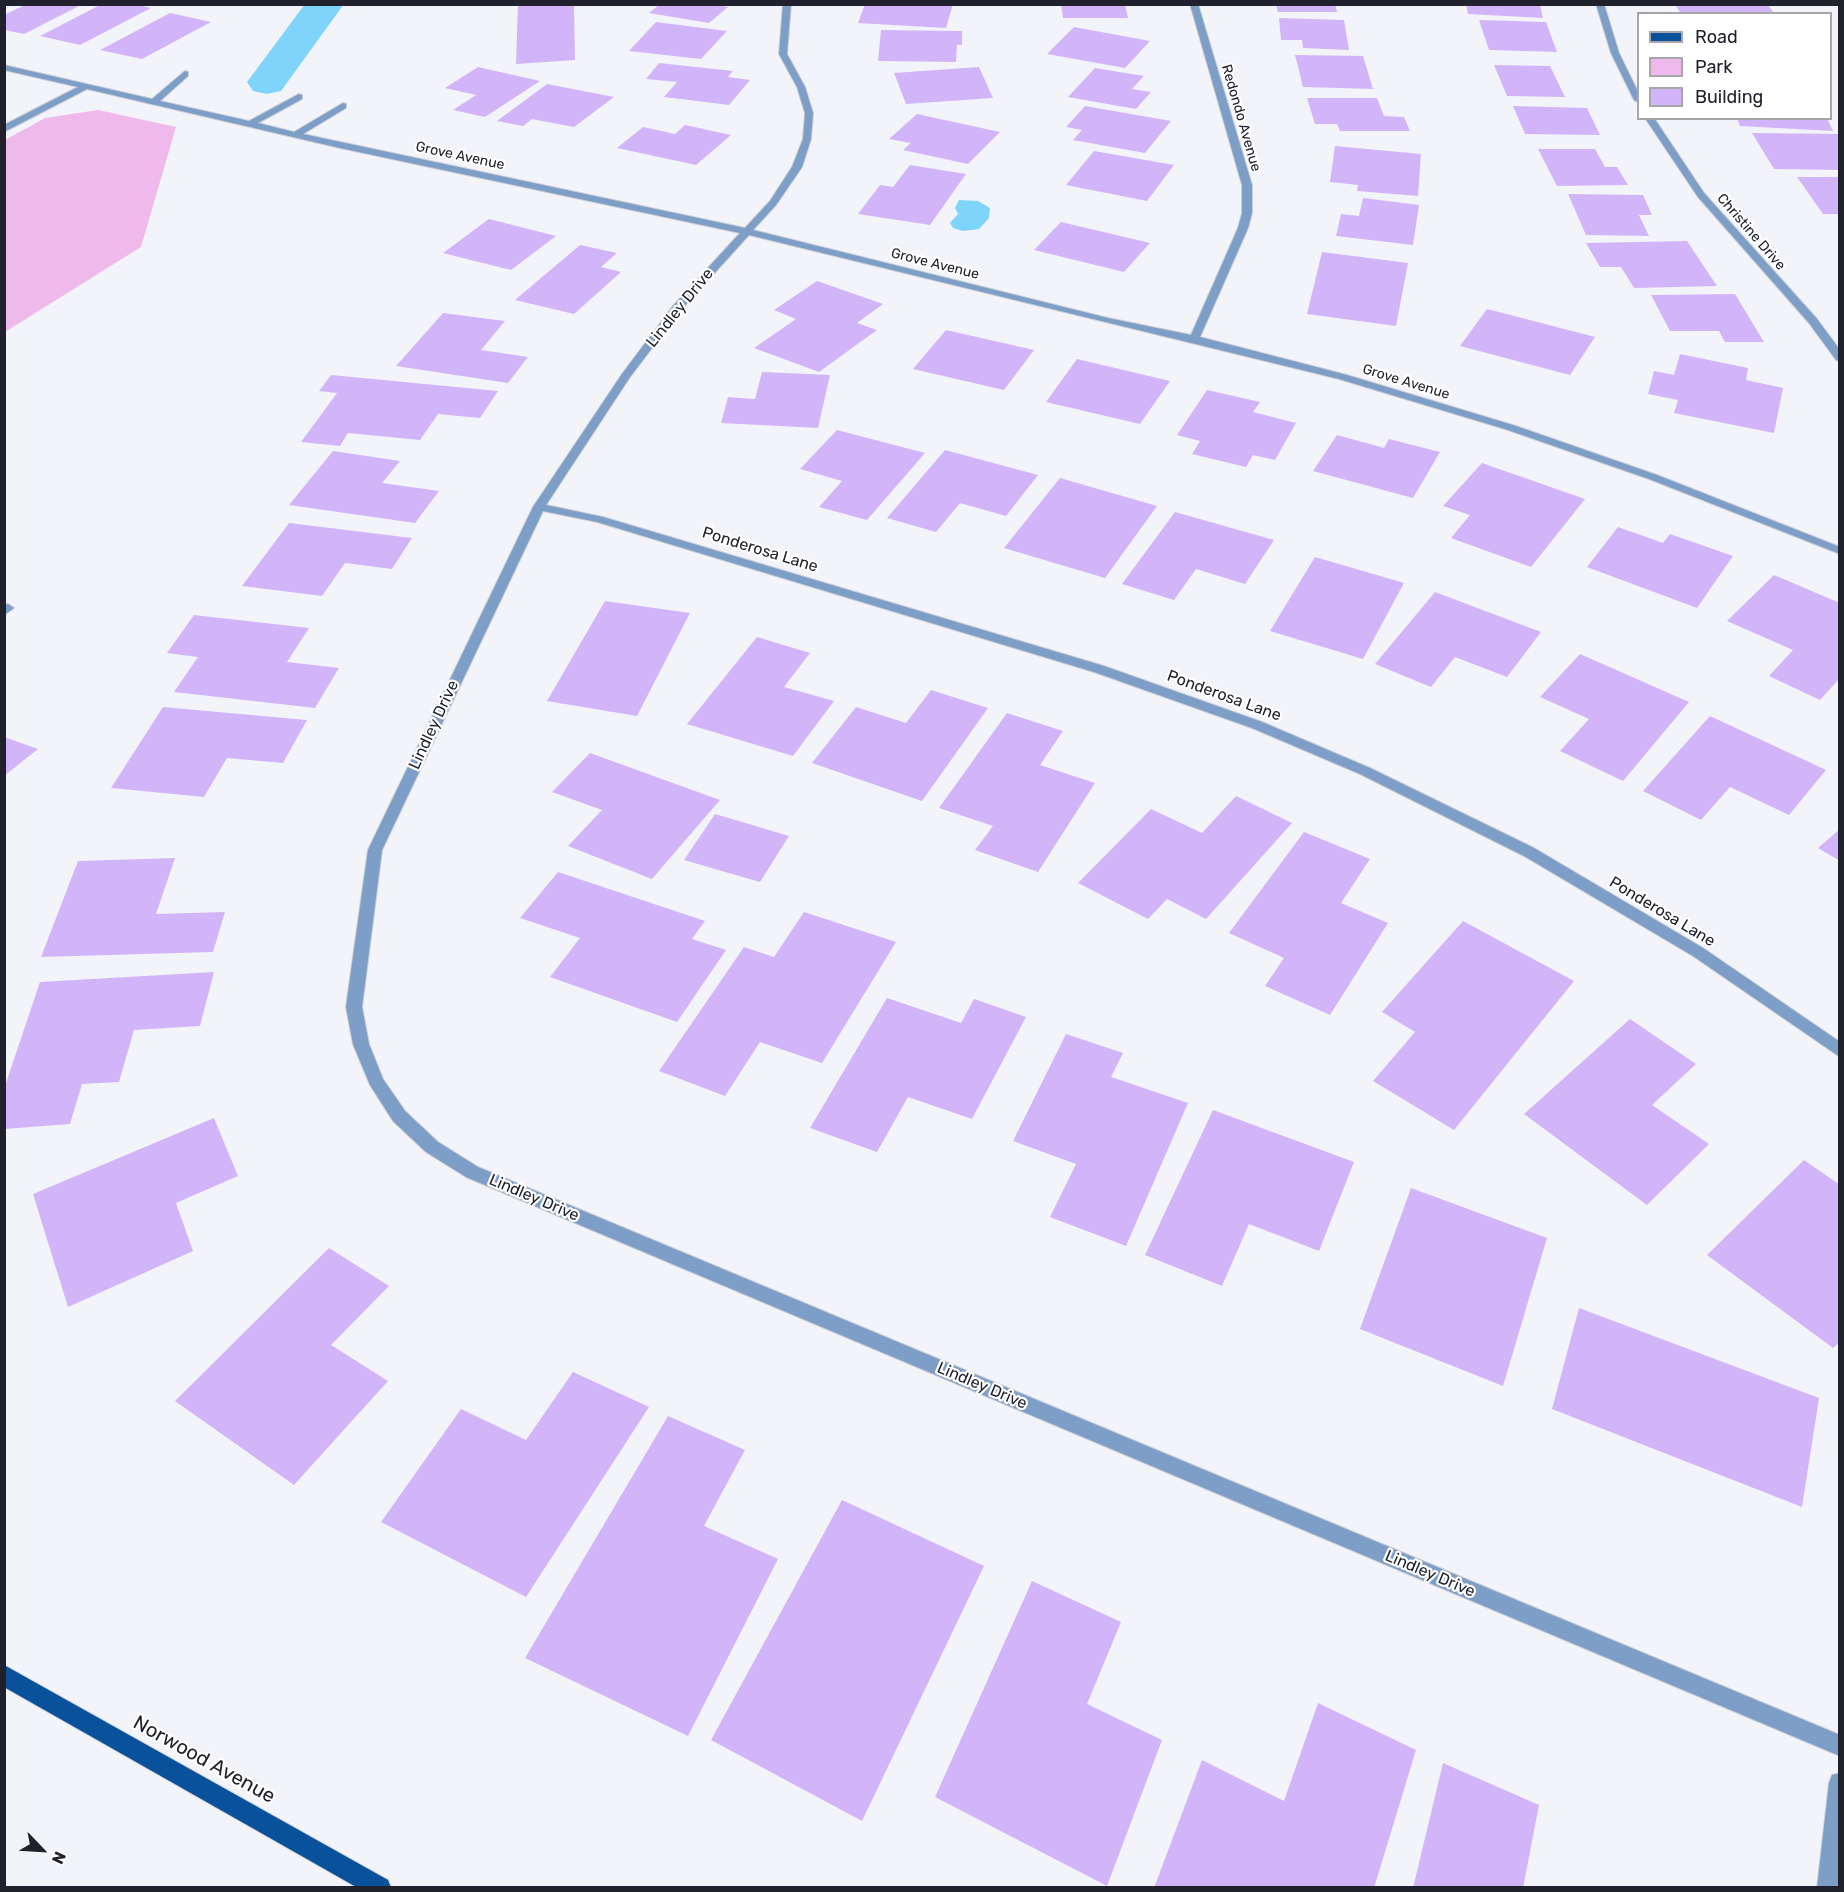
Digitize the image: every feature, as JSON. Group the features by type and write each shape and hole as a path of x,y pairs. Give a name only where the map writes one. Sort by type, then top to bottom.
{"main road":[{"name":"Norwood Avenue","path":"4,1675 380,1887"}],"street":[{"name":"Lindley Drive","path":"787,4 783,54 801,87 808,113 807,139 797,167 773,203 676,308 626,376 539,507 375,850 354,1007 361,1044 376,1081 399,1116 432,1147 472,1172 1839,1746"},
{"name":"Redondo Avenue","path":"1194,4 1247,185 1243,228 1194,339"},
{"path":"1600,4 1615,53 1637,98"},
{"name":"Grove Avenue","path":"4,67 296,134 747,231 1343,377 1512,428 1653,477 1839,551"},
{"path":"153,102 185,74"},
{"path":"4,129 86,86"},
{"path":"251,124 299,97"},
{"path":"296,134 343,106"},
{"name":"Christine Drive","path":"1650,120 1701,195 1813,321 1839,358"},
{"name":"Ponderosa Lane","path":"539,507 599,519 1099,669 1268,729 1365,771 1529,852 1698,952 1839,1051"},
{"path":"1828,1887 1839,1783"}],"green space":[{"path":"98,110 176,127 141,247 5,332 5,140 45,118"}],"water":[{"path":"959,200 978,201 990,208 989,218 979,229 963,231 953,228 950,223 958,214 955,208"}],"building":[{"path":"27,4 83,4 24,34 4,30 4,15"},
{"path":"102,4 133,4 151,8 80,45 40,36"},
{"path":"518,4 574,4 575,60 516,64"},
{"path":"660,4 712,4 728,7 709,23 649,13"},
{"path":"865,4 953,4 946,28 858,23"},
{"path":"1061,4 1125,4 1128,18 1063,18"},
{"path":"1276,4 1335,4 1337,12 1278,12"},
{"path":"1466,4 1540,4 1543,18 1468,14"},
{"path":"1675,4 1768,4 1773,12 1680,12"},
{"path":"170,13 211,22 142,59 100,50"},
{"path":"1279,18 1344,20 1349,50 1303,48 1302,40 1281,40"},
{"path":"1479,20 1546,22 1557,52 1489,50"},
{"path":"656,22 727,31 701,59 629,51"},
{"path":"1074,27 1150,41 1125,68 1047,54"},
{"path":"881,30 962,31 962,45 957,45 956,62 878,61"},
{"path":"1295,55 1363,56 1373,89 1303,87"},
{"path":"659,63 733,71 728,77 750,80 729,105 664,97 677,82 646,79"},
{"path":"1494,65 1550,66 1565,97 1507,96"},
{"path":"478,67 540,81 485,117 453,110 476,95 445,88"},
{"path":"979,67 993,98 906,104 894,73"},
{"path":"1095,68 1144,76 1132,89 1151,92 1136,109 1068,97"},
{"path":"547,84 614,97 574,127 532,119 523,126 497,121"},
{"path":"1307,98 1377,98 1384,116 1404,117 1410,131 1340,131 1337,124 1315,124"},
{"path":"1085,106 1171,121 1145,153 1073,140 1082,130 1066,127"},
{"path":"1513,106 1587,108 1600,135 1525,134"},
{"path":"917,114 1000,132 968,164 903,150 911,143 889,139"},
{"path":"1738,120 1828,120 1833,131 1740,126"},
{"path":"685,125 731,135 696,165 617,148 643,127 675,134"},
{"path":"1752,133 1840,134 1840,170 1774,169"},
{"path":"1335,146 1421,154 1418,196 1357,191 1358,185 1330,182"},
{"path":"1538,149 1595,149 1605,167 1617,167 1628,185 1557,186"},
{"path":"1094,151 1174,165 1147,201 1066,185"},
{"path":"910,165 966,174 930,225 858,214 880,185 893,187"},
{"path":"1797,177 1840,177 1840,214 1823,214"},
{"path":"1568,194 1643,195 1652,215 1639,215 1649,236 1586,235"},
{"path":"1363,198 1419,205 1413,245 1336,236 1341,214 1359,216"},
{"path":"489,219 556,236 511,270 443,253"},
{"path":"1061,222 1150,243 1124,272 1034,250"},
{"path":"1687,241 1717,286 1634,288 1621,267 1600,267 1586,243"},
{"path":"580,245 617,253 601,267 621,272 574,314 515,300"},
{"path":"1322,252 1408,263 1396,326 1307,314"},
{"path":"817,281 883,304 857,323 877,330 819,372 754,348 796,319 774,310"},
{"path":"1735,294 1764,342 1725,342 1719,331 1670,331 1651,295"},
{"path":"1487,309 1595,337 1570,375 1460,346"},
{"path":"443,313 505,321 481,350 528,357 508,383 396,366"},
{"path":"946,330 1034,350 1004,390 913,369"},
{"path":"1680,354 1748,368 1746,380 1783,388 1774,433 1674,413 1678,400 1648,394 1654,371 1674,375"},
{"path":"1077,359 1170,381 1140,424 1046,402"},
{"path":"762,372 830,375 818,428 721,423 728,397 755,399"},
{"path":"331,375 498,391 480,418 438,414 420,440 348,433 340,446 301,442 337,393 319,391"},
{"path":"1207,390 1260,402 1253,412 1296,423 1275,460 1253,455 1246,467 1192,454 1200,441 1177,435"},
{"path":"837,430 925,453 867,520 819,507 842,481 800,469"},
{"path":"1337,435 1384,448 1389,439 1440,452 1413,498 1313,471"},
{"path":"945,450 1038,475 1006,516 960,503 936,532 887,518"},
{"path":"333,451 400,461 382,483 439,491 415,523 289,505"},
{"path":"1482,463 1585,499 1531,567 1451,538 1470,515 1443,506"},
{"path":"1060,478 1157,506 1105,578 1004,548"},
{"path":"1175,512 1274,540 1245,584 1196,569 1174,600 1122,584"},
{"path":"289,523 412,538 392,569 345,563 322,596 242,586"},
{"path":"1618,527 1663,543 1670,534 1733,556 1697,608 1587,567"},
{"path":"1315,557 1404,583 1363,659 1270,631"},
{"path":"1774,575 1840,603 1840,678 1820,700 1769,676 1793,650 1727,621"},
{"path":"1435,592 1541,632 1507,677 1455,657 1431,687 1375,664"},
{"path":"605,601 690,613 637,716 547,701"},
{"path":"194,615 309,628 287,662 339,668 315,708 174,692 198,657 167,653"},
{"path":"757,637 810,653 784,687 834,701 793,756 687,724"},
{"path":"1580,654 1689,702 1623,781 1560,751 1589,719 1540,697"},
{"path":"931,690 988,708 922,801 812,763 856,707 906,723"},
{"path":"163,707 307,720 283,763 227,758 204,797 111,788"},
{"path":"1007,713 1063,731 1040,765 1095,783 1038,872 975,850 993,826 939,808"},
{"path":"1710,716 1826,770 1789,815 1730,787 1701,820 1643,791"},
{"path":"4,737 38,749 4,776"},
{"path":"590,753 720,800 652,879 568,846 602,810 552,792"},
{"path":"1236,796 1292,823 1206,919 1167,899 1148,919 1078,883 1151,809 1202,833"},
{"path":"715,814 789,836 760,882 684,860"},
{"path":"1840,829 1840,861 1818,848"},
{"path":"1304,832 1370,859 1341,903 1388,923 1330,1015 1265,986 1284,958 1229,933"},
{"path":"175,858 156,914 225,912 213,952 41,957 78,861"},
{"path":"558,872 705,921 692,939 726,950 677,1022 550,977 580,938 520,918"},
{"path":"804,912 896,942 822,1063 760,1042 725,1096 659,1071 744,947 774,957"},
{"path":"1463,921 1574,981 1454,1130 1373,1081 1415,1032 1382,1012"},
{"path":"214,972 200,1026 134,1030 119,1082 82,1084 70,1124 4,1129 4,1089 40,982"},
{"path":"887,998 961,1023 974,999 1026,1017 972,1119 908,1097 877,1152 810,1128"},
{"path":"1630,1019 1696,1064 1652,1105 1709,1144 1647,1205 1524,1114"},
{"path":"1066,1034 1123,1053 1111,1077 1188,1103 1126,1246 1050,1217 1076,1164 1013,1141"},
{"path":"1213,1110 1354,1162 1319,1251 1249,1224 1222,1286 1145,1255"},
{"path":"214,1118 238,1176 176,1203 193,1251 68,1307 33,1194"},
{"path":"1804,1160 1840,1185 1840,1342 1833,1348 1707,1255"},
{"path":"1411,1188 1547,1238 1503,1386 1360,1329"},
{"path":"329,1248 389,1286 331,1345 388,1381 294,1485 175,1401"},
{"path":"1579,1308 1819,1398 1802,1507 1552,1409"},
{"path":"573,1372 649,1407 526,1597 381,1522 461,1409 526,1440"},
{"path":"668,1416 745,1450 704,1526 778,1559 688,1736 525,1658"},
{"path":"842,1500 984,1566 862,1821 711,1740"},
{"path":"1032,1581 1121,1622 1087,1704 1162,1740 1107,1886 935,1797"},
{"path":"1318,1703 1416,1750 1374,1888 1154,1888 1202,1760 1284,1801"},
{"path":"1443,1763 1539,1805 1523,1888 1413,1888"}],"waterway":[{"path":"267,82 325,4"}]}
